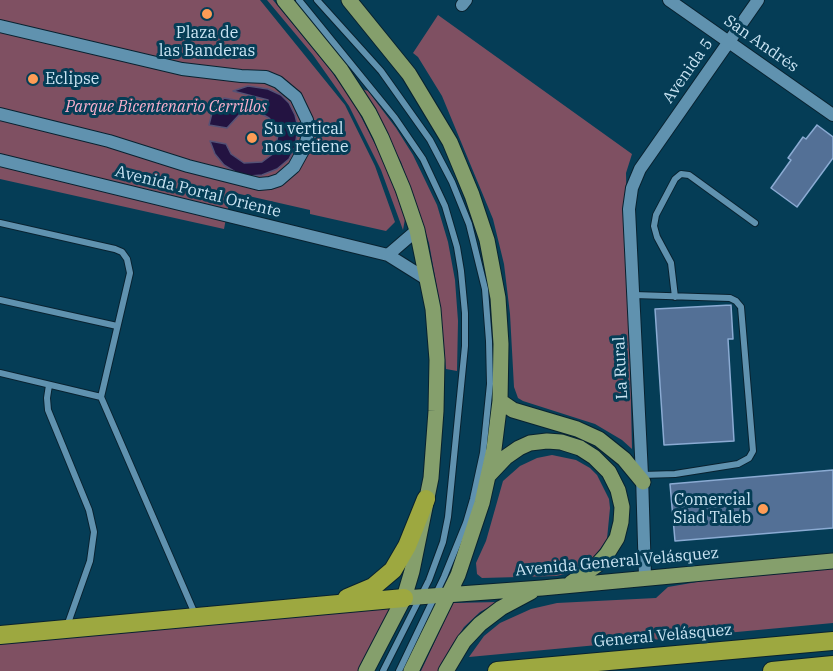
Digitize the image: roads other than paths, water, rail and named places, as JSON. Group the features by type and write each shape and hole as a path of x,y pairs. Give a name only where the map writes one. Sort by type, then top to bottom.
{"highway":[{"path":"327,605 366,590 386,577 407,546 426,499"},
{"path":"0,635 427,596"},
{"name":"General Velásquez","path":"497,671 833,641"},
{"path":"772,671 833,666"}],"main road":[{"path":"284,0 341,70 373,121 393,162 417,230 428,280 437,360 435,438 431,478 412,571 427,596 411,671"},
{"path":"349,0 393,52 424,96 450,142 472,195 487,240 497,289 501,344 500,401 488,476 474,530 427,596 366,671"},
{"path":"500,401 513,410 563,424 599,439 624,459 643,479"},
{"path":"488,476 506,457 519,448 530,443 547,441 561,442 580,448 594,457 609,472 618,490 622,507 617,538 597,565 567,585"},
{"name":"Avenida General Velásquez","path":"427,596 542,588 833,561"},
{"path":"446,671 464,641 480,624 501,608 542,588"}],"street":[{"name":"San Andrés","path":"669,0 833,115"},
{"name":"Avenida 5","path":"645,160 758,0"},
{"path":"0,26 182,69 241,76 255,75 278,82 296,97 307,120 308,133 300,160 287,175 270,183 259,184 188,166 109,141 0,114"},
{"name":"Avenida Portal Oriente","path":"0,160 388,255 428,280"},
{"name":"La Rural","path":"645,160 635,178 630,199 643,479 645,577"},
{"path":"388,255 417,230"}],"lane":[{"path":"293,0 310,32"},
{"path":"299,0 410,138 435,182 457,247 464,295 465,330 452,493 443,542 427,596 399,671"},
{"path":"317,0 381,71 430,141 460,201 481,269 488,315 490,363 486,428 476,488 466,523 444,577 427,596 383,671"},
{"path":"675,297 670,263 654,226 656,215 675,179 681,174 689,175 755,223"},
{"path":"0,223 115,249 122,252 130,265 101,397 197,617"},
{"path":"634,295 730,298 736,301 741,308 753,451 745,462 738,464 643,479"},
{"path":"0,300 117,326"},
{"path":"0,372 101,397"},
{"path":"49,385 48,410 88,510 94,532 90,561 66,629"}],"place":[{"name":"Plaza de las Banderas","path":"207,14"},
{"name":"Eclipse","path":"33,79"},
{"name":"Su vertical nos retiene","path":"252,138"},
{"name":"Comercial Siad Taleb","path":"763,509"}],"park label":[{"name":"Parque Bicentenario Cerrillos","path":"166,107"}]}
